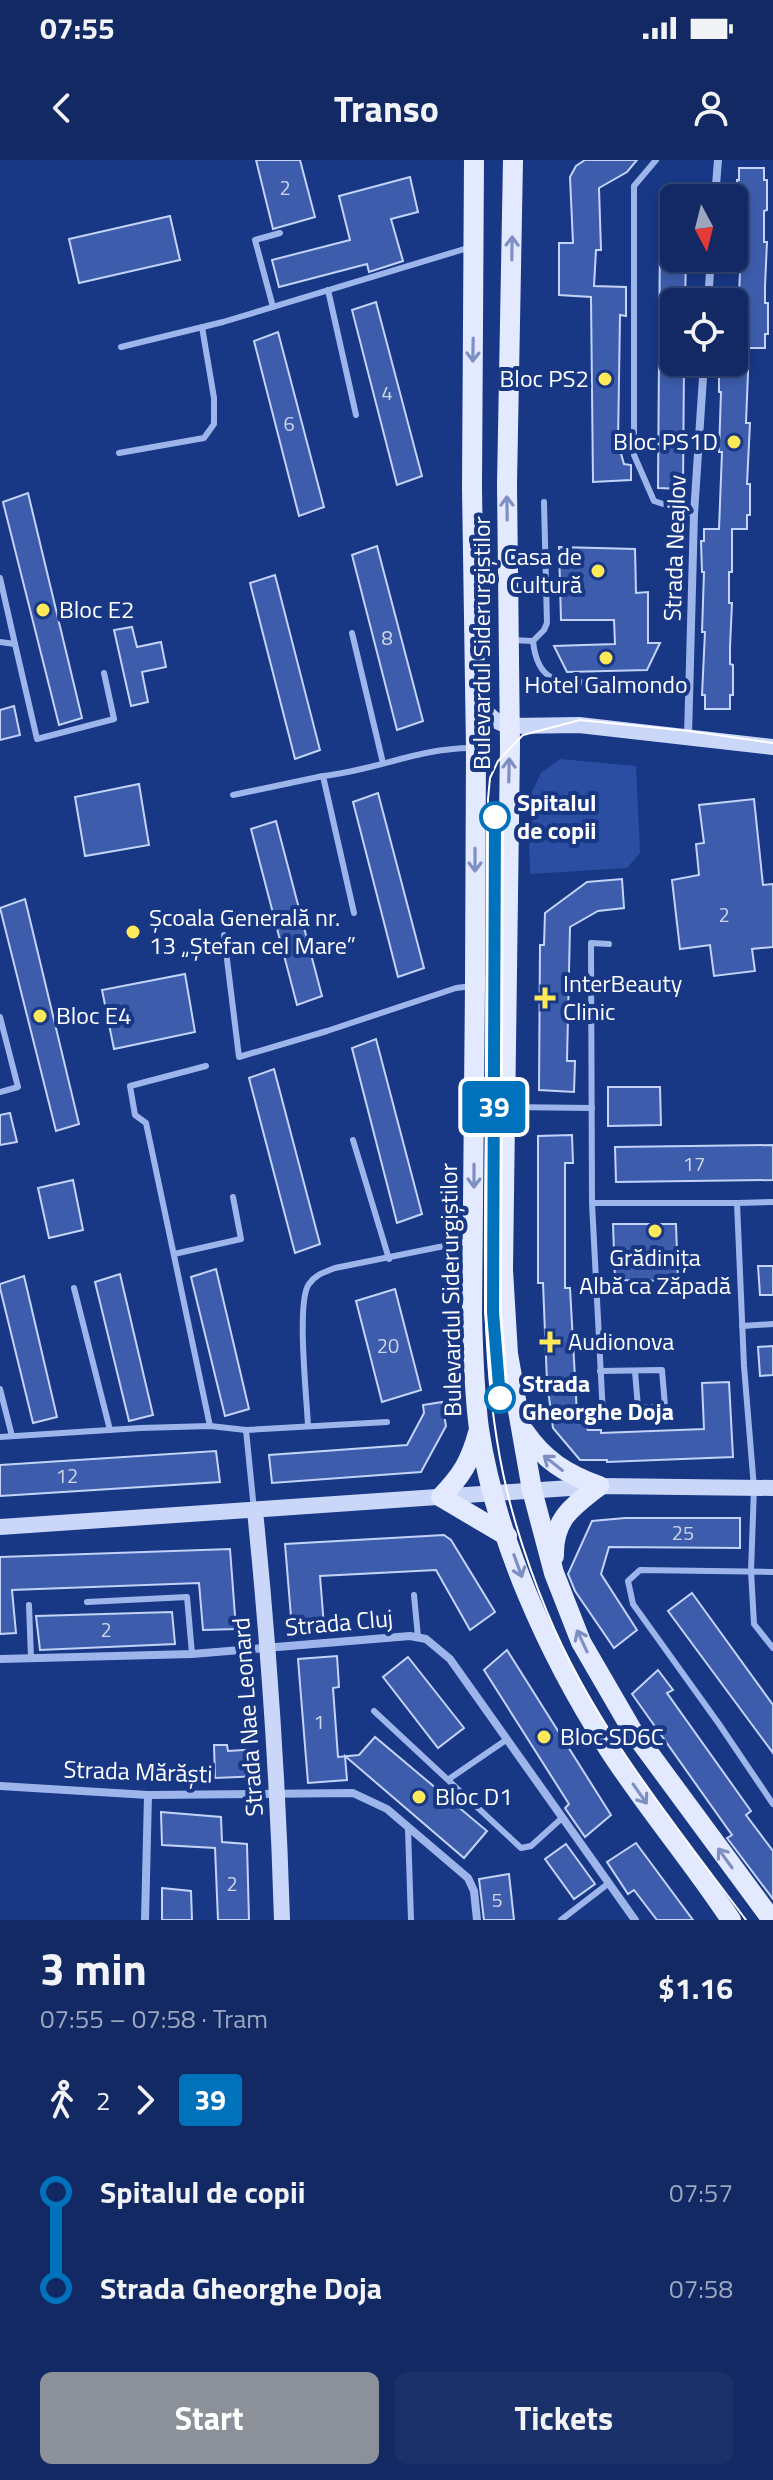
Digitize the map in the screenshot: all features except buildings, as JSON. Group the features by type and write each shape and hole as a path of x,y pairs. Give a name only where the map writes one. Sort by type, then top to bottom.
{"main road":[{"name":"Bulevardul Siderurgiștilor","path":"474,160 472,488 476,748 473,1365 479,1429 493,1492 507,1536 551,1646 609,1750 731,1920"},
{"name":"Bulevardul Siderurgiștilor","path":"513,160 507,485 510,726 505,1323 519,1424 532,1490 554,1573 581,1642 632,1730 772,1920"},
{"path":"519,1424 536,1449 549,1461 576,1478 599,1486"},
{"path":"479,1429 470,1461 441,1497 507,1536"},
{"path":"554,1573 554,1540 559,1524 571,1508 599,1486"}],"street":[{"path":"716,184 718,160"},
{"name":"Strada Neajlov","path":"688,736 694,514 703,376"},
{"path":"475,694 490,717 510,726 579,725 773,747"},
{"path":"0,1527 599,1486 773,1488"},
{"name":"Strada Nae Leonard","path":"255,1511 279,1794 282,1920"},
{"name":"Strada Cluj","path":"0,1659 192,1654 418,1637 426,1639 450,1659 635,1920"},
{"name":"Strada Mărăști","path":"0,1786 148,1795 353,1793 387,1809 468,1878 474,1891 477,1920"},
{"path":"145,1920 148,1795"}],"lane":[{"path":"656,160 634,186 634,455 654,501 694,514"},
{"path":"273,307 255,240 280,233"},
{"path":"121,347 273,307 474,246"},
{"path":"328,290 356,415"},
{"path":"119,453 204,438 214,424 214,398 202,327"},
{"path":"508,640 533,641 547,623 544,502"},
{"path":"0,578 37,739 114,719 104,673"},
{"path":"352,633 383,763"},
{"path":"533,641 535,656 548,677 559,681 600,683"},
{"path":"0,642 15,644"},
{"path":"233,795 338,775 425,752 476,748"},
{"path":"323,776 354,913"},
{"path":"224,935 239,1057 456,988 475,985"},
{"path":"603,1415 592,1203 591,943 609,944"},
{"path":"0,1017 18,1087 0,1092"},
{"path":"0,1058 10,1059"},
{"path":"206,1066 130,1086 135,1115 146,1123 210,1426"},
{"path":"505,1107 592,1108"},
{"path":"353,1140 389,1259"},
{"path":"174,1254 241,1239 233,1197"},
{"path":"592,1203 773,1202"},
{"path":"737,1203 754,1488 751,1571 754,1624 773,1648"},
{"path":"308,1426 303,1309 306,1286 317,1275 335,1268 473,1241"},
{"path":"74,1288 110,1430"},
{"path":"742,1326 773,1324"},
{"path":"600,1371 662,1370 665,1406 638,1408 635,1371"},
{"path":"0,1389 12,1436"},
{"path":"0,1437 210,1426 246,1430 387,1422"},
{"path":"246,1430 255,1511"},
{"path":"773,1572 640,1570 628,1581 633,1604 773,1804"},
{"path":"414,1595 418,1637"},
{"path":"87,1602 187,1597 192,1654"},
{"path":"29,1605 31,1658"},
{"path":"374,1711 521,1848 531,1846 562,1818"},
{"path":"449,1779 506,1740"},
{"path":"408,1829 411,1920"},
{"path":"561,1920 609,1883"}],"shaded area":[{"path":"560,759 636,766 640,853 627,868 530,874 528,800 541,773"}],"tram line":[{"path":"746,1920 663,1810 611,1734 588,1694 541,1597 507,1491 492,1403 486,1312 488,799 490,778 498,761 523,735 580,720 773,743"},
{"name":"39","path":"495,817 493,1312 500,1398"}],"place":[{"name":"Bloc PS2","path":"605,379"},
{"name":"Bloc PS1D","path":"734,442"},
{"name":"Casa de Cultură","path":"598,571"},
{"name":"Bloc E2","path":"43,610"},
{"name":"Hotel Galmondo","path":"606,658"},
{"name":"Spitalul de copii","path":"495,817"},
{"name":"Școala Generală nr. 13 „Ștefan cel Mare”","path":"133,932"},
{"name":"InterBeauty Clinic","path":"545,998"},
{"name":"Bloc E4","path":"40,1016"},
{"name":"Grădinița Albă ca Zăpadă","path":"655,1231"},
{"name":"Audionova","path":"550,1342"},
{"name":"Strada Gheorghe Doja","path":"500,1398"},
{"name":"Bloc SD6C","path":"544,1737"},
{"name":"Bloc D1","path":"419,1797"}]}
